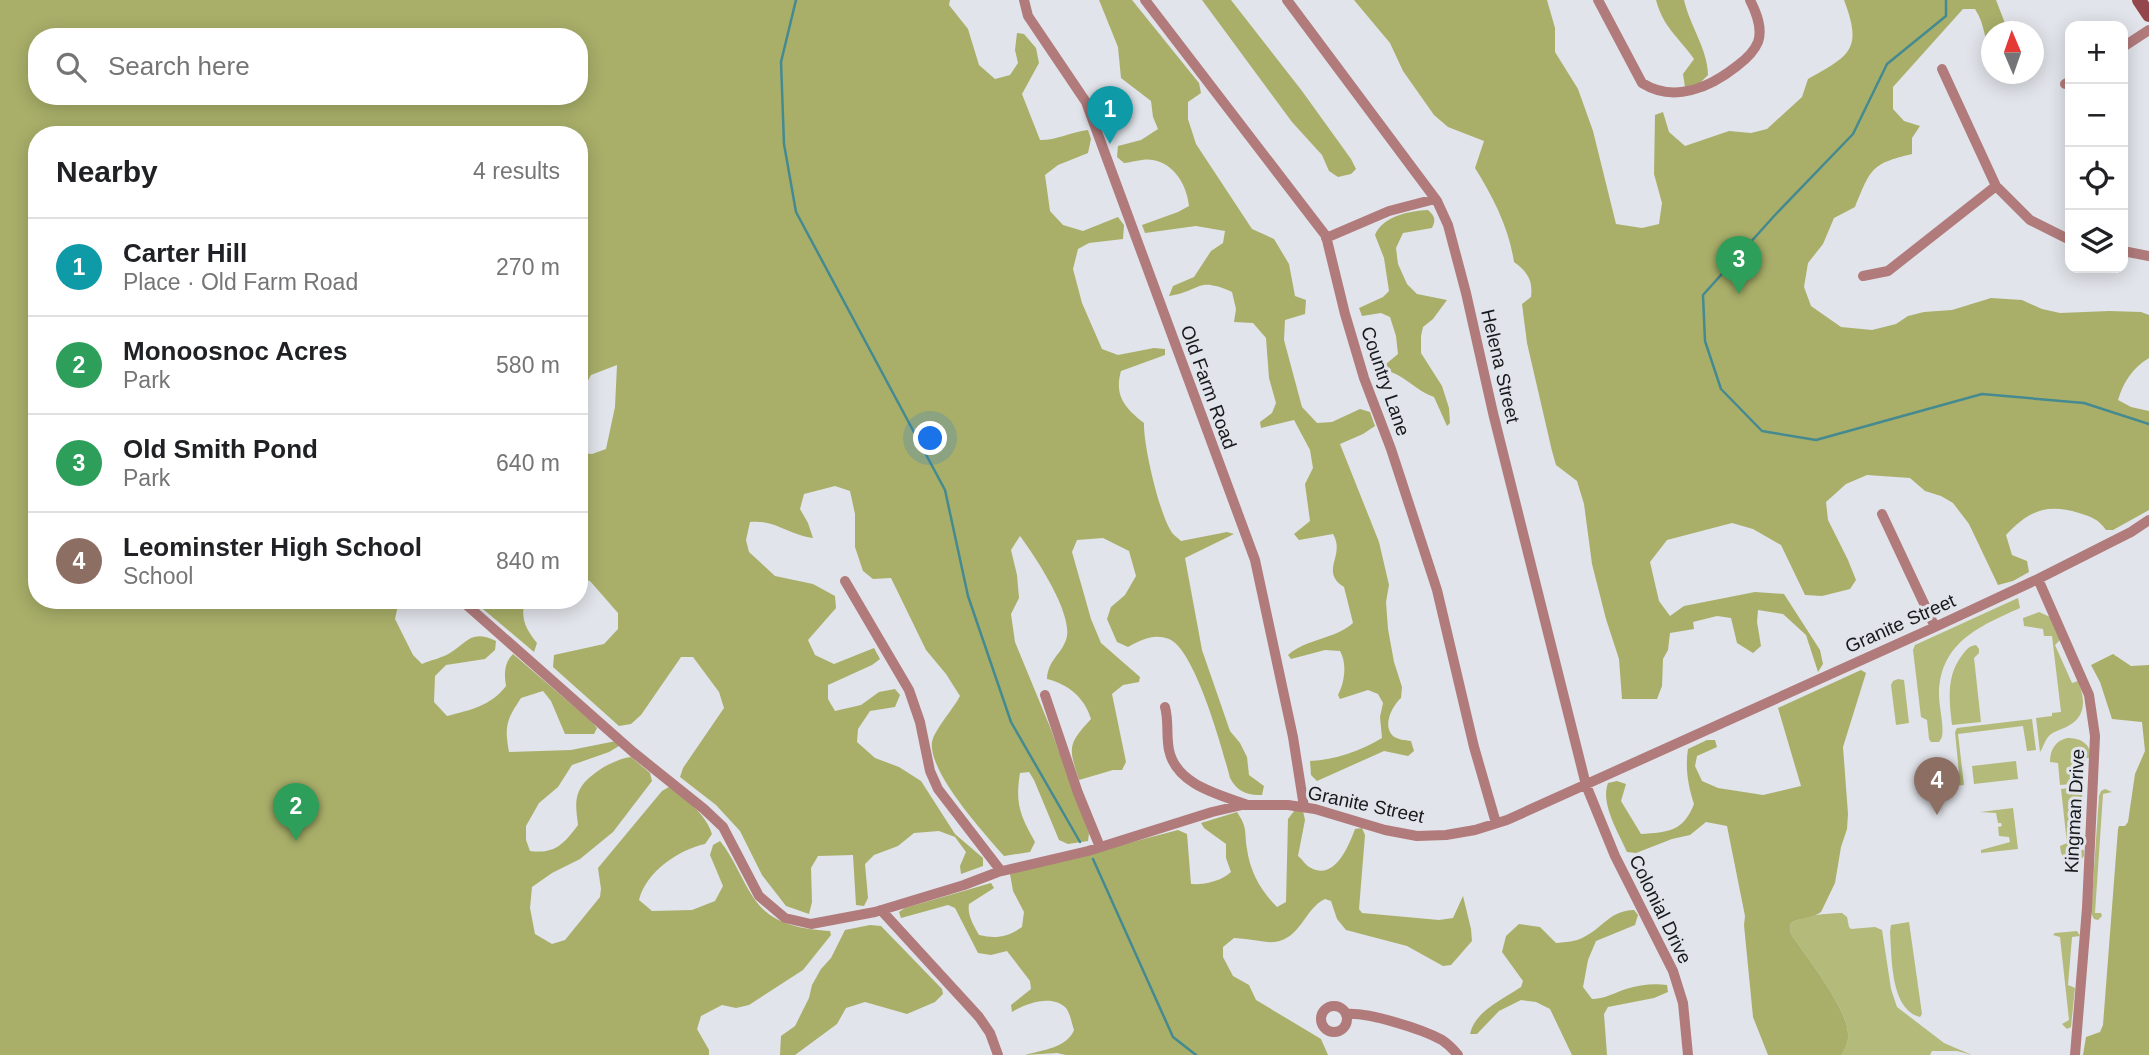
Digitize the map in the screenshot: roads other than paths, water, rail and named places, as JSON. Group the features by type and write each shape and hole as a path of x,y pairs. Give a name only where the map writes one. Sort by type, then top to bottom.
{"main road":[{"path":"2139,0 2149,15"}],"street":[{"name":"Old Farm Road","path":"1024,0 1028,16 1086,102 1254,558 1293,737 1304,807"},
{"name":"Country Lane","path":"1145,0 1326,238 1364,378 1391,449 1437,590 1474,747 1496,823"},
{"name":"Helena Street","path":"1287,0 1435,199 1448,225 1586,783"},
{"path":"1598,0 1642,83 1654,90 1671,93 1711,85 1747,58 1758,42 1759,31 1756,13 1750,0"},
{"path":"2128,44 2149,30"},
{"path":"1942,69 1996,186 2030,220 2065,238"},
{"path":"1863,276 1888,271 1996,186"},
{"path":"1326,238 1389,211 1435,199"},
{"path":"2128,252 2149,256"},
{"path":"1882,514 1935,627"},
{"name":"Granite Street","path":"471,609 633,752 675,784 723,827 759,896 785,918 811,923 881,910 1001,871 1100,847 1212,812 1249,805 1304,807 1385,830 1417,836 1475,830 1935,627 2038,579 2131,532 2149,520"},
{"name":"Kingman Drive","path":"2038,579 2089,695 2094,720 2096,755 2075,1055"},
{"path":"845,581 909,690 920,722 930,771 938,789 1001,871"},
{"path":"1045,695 1078,793 1100,847"},
{"path":"1165,707 1169,749 1177,768 1189,780 1207,790 1249,805"},
{"name":"Colonial Drive","path":"1586,783 1615,856 1673,971 1683,1003 1688,1055"},
{"path":"881,910 979,1017 990,1034 998,1055"},
{"path":"1346,1014 1370,1016 1431,1035 1444,1041 1458,1055"}],"waterway":[{"path":"796,0 781,62 784,144 796,212 945,490 968,596 1011,722 1080,842"},
{"path":"1946,0 1946,16 1887,64 1853,134 1703,295 1705,341 1721,389 1762,431 1816,440 1982,394 2084,403 2149,424"},
{"path":"1093,859 1173,1037 1196,1055"}],"place":[{"name":"Carter Hill","path":"1110,144"},
{"name":"Old Smith Pond","path":"1739,294"},
{"name":"Leominster High School","path":"1937,815"},
{"name":"Monoosnoc Acres","path":"296,841"}]}
